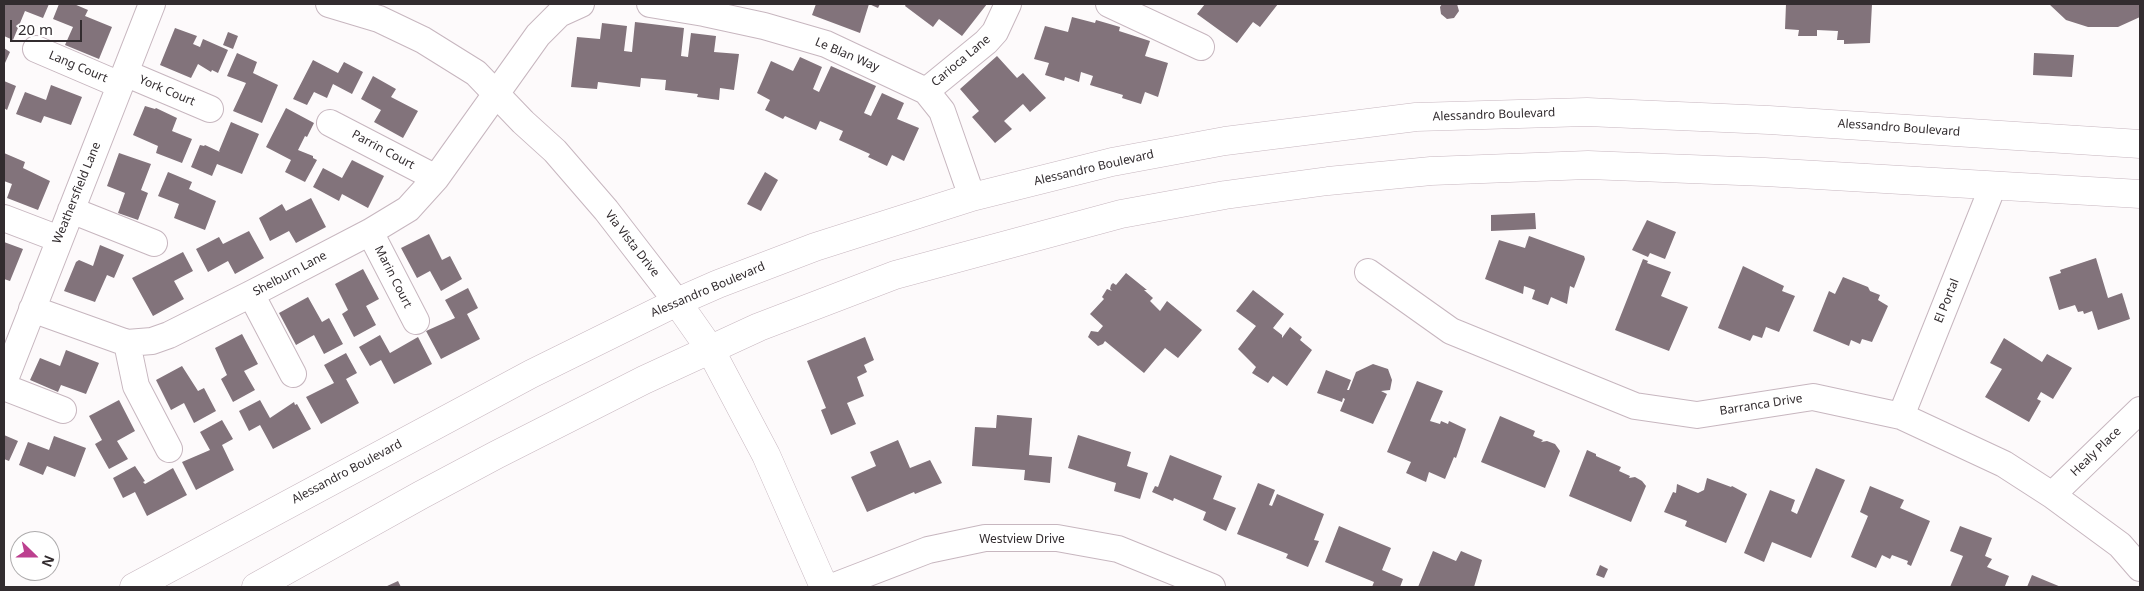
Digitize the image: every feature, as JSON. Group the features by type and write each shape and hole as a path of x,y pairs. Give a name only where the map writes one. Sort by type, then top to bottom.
{"main road":[{"name":"Alessandro Boulevard","path":"134,587 531,374 677,302 718,284 815,247 972,197 1112,162 1225,141 1416,117 1586,112 1769,120 2140,144"},
{"path":"256,587 421,495 644,380 758,327 896,275 1122,214 1225,195 1328,180 1431,171 1588,165 1766,172 2140,194"},
{"name":"Via Vista Drive","path":"677,302 710,349 766,455 824,587"}],"street":[{"name":"Weathersfield Lane","path":"4,382 152,4"},
{"name":"Via Vista Drive","path":"329,4 379,19 423,40 476,73 523,122 555,151 606,210 677,302"},
{"path":"496,94 538,35 559,14 581,4"},
{"name":"Le Blan Way","path":"650,4 764,26 826,44 926,91 942,111 972,197"},
{"name":"Carioca Lane","path":"926,91 986,42 995,32 1008,4"},
{"path":"1108,4 1201,47"},
{"name":"Lang Court","path":"36,49 122,79"},
{"name":"York Court","path":"122,79 210,109"},
{"name":"Shelburn Lane","path":"32,309 128,343 152,341 169,335 370,232 408,209 436,178 496,94"},
{"name":"Parrin Court","path":"330,123 436,178"},
{"name":"El Portal","path":"1901,416 1993,186"},
{"path":"71,210 154,243"},
{"path":"4,218 59,239"},
{"name":"Marin Court","path":"370,232 416,321"},
{"name":"Barranca Drive","path":"1368,272 1451,332 1635,406 1697,415 1813,397 1901,416 2004,464 2052,495 2120,546 2140,568"},
{"path":"251,294 293,374"},
{"path":"128,343 136,386 169,449"},
{"path":"4,387 63,410"},
{"name":"Healy Place","path":"2052,495 2140,410"},
{"name":"Westview Drive","path":"832,587 928,550 985,538 1048,538 1118,549 1212,587"}],"building":[{"path":"4,4 49,4 43,18 25,11 13,40 4,36"},
{"path":"59,4 74,4 88,10 85,16 112,27 99,59 65,45 73,27 53,19"},
{"path":"816,4 869,4 860,33 812,15"},
{"path":"869,4 880,4 878,8"},
{"path":"906,4 987,4 962,36 939,19 933,27 905,6"},
{"path":"1205,4 1278,4 1260,27 1253,22 1237,43 1197,14"},
{"path":"1442,4 1457,4 1459,11 1454,18 1447,19 1441,14 1440,7"},
{"path":"1786,4 1872,4 1870,43 1844,44 1844,40 1837,40 1838,31 1817,30 1817,36 1798,36 1799,30 1785,29"},
{"path":"2049,4 2140,4 2140,17 2118,27 2088,27 2066,20"},
{"path":"1072,17 1095,23 1096,20 1120,27 1119,31 1150,41 1145,56 1168,63 1158,97 1145,92 1141,104 1122,98 1123,95 1090,85 1093,76 1081,72 1079,82 1065,77 1064,81 1045,75 1049,63 1034,59 1045,26 1068,32"},
{"path":"635,22 684,28 681,56 688,57 691,33 716,36 714,52 739,54 734,90 720,88 719,100 697,97 698,94 665,90 666,80 641,78 640,87 598,82 597,89 571,87 577,37 600,39 602,23 627,26 624,51 632,52"},
{"path":"175,28 197,36 193,44 200,47 203,39 228,50 218,73 212,70 211,72 198,64 191,78 160,65"},
{"path":"228,32 238,36 233,49 223,45"},
{"path":"4,48 10,52 5,63 4,63"},
{"path":"237,53 257,62 253,73 278,85 262,123 233,111 246,83 227,76"},
{"path":"2034,53 2074,55 2072,77 2033,75"},
{"path":"997,56 1017,78 1023,73 1046,98 1030,112 1023,104 1004,121 1012,129 995,143 972,117 979,111 960,89"},
{"path":"800,57 822,67 813,89 819,92 831,66 876,86 864,113 871,116 882,93 904,103 897,119 919,128 904,161 892,155 887,166 868,157 870,154 839,140 843,131 820,121 816,130 785,116 783,119 765,110 770,100 757,93 771,61 793,71"},
{"path":"313,60 338,73 344,62 363,72 352,94 333,84 327,98 314,92 307,105 293,99"},
{"path":"373,76 396,89 391,97 418,111 403,138 374,122 381,110 361,99"},
{"path":"4,81 16,86 7,110 4,108"},
{"path":"51,85 82,97 71,125 44,116 41,123 16,114 25,92 46,100"},
{"path":"145,106 156,108 177,118 172,131 192,139 182,163 156,153 158,146 133,135"},
{"path":"286,108 314,123 298,150 313,156 317,160 305,182 285,172 291,160 266,147"},
{"path":"231,122 259,134 242,174 217,164 212,176 191,167 200,145 205,145 220,152"},
{"path":"4,153 25,162 23,168 50,181 38,210 7,198 12,184 4,181"},
{"path":"119,153 151,164 141,190 148,193 138,220 118,213 125,193 107,186"},
{"path":"352,160 384,176 368,208 342,194 339,201 313,187 323,168 342,178"},
{"path":"168,172 192,182 189,189 216,201 205,230 174,218 179,204 158,196"},
{"path":"765,172 778,180 761,211 747,204"},
{"path":"311,198 326,227 296,243 289,231 270,241 259,218 282,204 286,211"},
{"path":"1535,213 1536,229 1491,231 1491,215"},
{"path":"1647,220 1676,232 1665,259 1650,253 1648,257 1632,250"},
{"path":"249,231 264,258 235,274 228,261 208,272 196,249 219,237 223,244"},
{"path":"429,234 442,260 450,256 462,279 441,291 430,271 417,278 401,248"},
{"path":"1529,236 1584,256 1585,259 1574,288 1570,286 1567,304 1551,297 1548,305 1532,299 1535,290 1524,286 1523,294 1485,279 1499,240 1525,248"},
{"path":"4,242 23,249 10,281 4,279"},
{"path":"100,245 124,255 114,278 107,275 95,302 64,291 76,262 79,260 93,266"},
{"path":"183,252 193,271 174,281 184,299 153,316 132,278"},
{"path":"2096,258 2108,298 2122,293 2130,319 2098,330 2092,311 2084,314 2083,311 2078,312 2075,305 2059,310 2049,277 2061,273 2060,270"},
{"path":"1643,259 1648,261 1647,263 1671,272 1661,296 1688,307 1669,351 1615,330"},
{"path":"1743,266 1784,286 1782,291 1795,296 1779,332 1766,327 1762,338 1753,335 1750,341 1718,328"},
{"path":"363,269 379,299 366,306 376,325 354,337 342,314 348,310 335,284"},
{"path":"1126,273 1147,290 1144,290 1153,298 1150,301 1160,311 1167,301 1202,330 1178,358 1165,348 1144,373 1105,341 1098,346 1088,337 1091,331 1098,332 1103,326 1090,314 1104,299 1102,297 1107,289 1112,291 1110,289 1111,285 1113,283 1116,285"},
{"path":"1843,277 1868,287 1870,291 1880,295 1878,300 1888,306 1872,342 1862,339 1860,344 1851,340 1849,346 1813,331 1829,291 1835,294"},
{"path":"468,288 478,308 467,314 480,339 441,359 426,331 455,318 445,300"},
{"path":"1253,290 1284,314 1273,328 1282,335 1282,338 1290,327 1302,337 1300,340 1312,350 1287,386 1273,376 1268,383 1252,373 1256,367 1238,349 1256,326 1236,311"},
{"path":"308,297 322,322 329,318 343,344 324,354 314,335 296,345 279,313"},
{"path":"242,334 258,364 244,371 255,390 233,402 221,379 227,375 215,348"},
{"path":"380,335 390,353 418,337 432,364 394,384 381,360 370,366 359,347"},
{"path":"865,337 874,360 864,365 867,372 857,377 864,396 847,403 856,424 831,435 821,410 826,408 807,361"},
{"path":"2004,338 2042,362 2047,354 2072,368 2053,399 2041,392 2037,399 2041,401 2029,422 1985,397 2002,369 1990,363"},
{"path":"66,350 99,363 86,394 61,385 58,392 30,380 40,358 60,366"},
{"path":"346,353 357,373 346,379 359,403 321,424 306,397 334,383 324,365"},
{"path":"1373,364 1388,369 1392,380 1390,390 1381,391 1387,394 1373,424 1340,411 1345,399 1343,398 1342,402 1317,393 1326,370 1351,380 1347,390 1349,390 1356,372"},
{"path":"182,366 198,391 204,388 216,411 194,423 184,403 171,410 156,380"},
{"path":"1417,381 1443,391 1430,421 1440,424 1441,421 1448,424 1449,421 1466,429 1456,458 1454,457 1445,479 1429,472 1426,482 1406,473 1411,462 1387,452"},
{"path":"119,400 135,431 117,441 128,459 109,469 95,444 102,440 89,416"},
{"path":"260,400 270,418 294,402 311,429 273,449 260,425 249,431 239,411"},
{"path":"997,415 1032,418 1029,455 1052,457 1050,483 1024,480 1025,470 972,466 975,427 996,428"},
{"path":"1500,416 1535,431 1533,436 1543,440 1541,442 1547,441 1555,444 1560,451 1545,488 1481,462"},
{"path":"222,420 233,439 222,445 234,470 196,490 182,462 210,450 200,432"},
{"path":"4,435 18,441 9,461 4,459"},
{"path":"1078,435 1131,452 1127,466 1148,473 1140,499 1114,491 1116,483 1068,468"},
{"path":"54,436 86,448 75,477 47,466 43,475 19,465 28,442 49,450"},
{"path":"898,440 910,468 930,460 942,483 915,494 914,492 867,512 851,477 876,466 870,452"},
{"path":"1587,450 1621,467 1619,471 1630,476 1629,478 1635,477 1646,486 1631,522 1569,496"},
{"path":"1170,455 1222,476 1213,499 1236,508 1226,531 1203,520 1206,512 1174,498 1173,501 1152,492 1155,486 1158,487"},
{"path":"135,466 145,484 173,468 187,495 147,516 135,492 123,498 113,478"},
{"path":"1816,468 1845,480 1811,558 1772,542 1764,562 1744,553 1770,490 1795,500 1791,511 1797,514"},
{"path":"1707,478 1732,486 1747,494 1726,543 1685,526 1687,521 1664,512 1673,492 1676,493 1677,484 1698,493 1704,490"},
{"path":"1258,483 1275,490 1269,505 1272,506 1277,494 1324,514 1314,540 1319,541 1308,567 1286,558 1288,554 1237,534"},
{"path":"1870,486 1904,500 1900,508 1930,521 1911,566 1907,564 1908,561 1892,555 1890,559 1882,555 1876,568 1851,557 1868,516 1860,512"},
{"path":"1339,526 1391,548 1382,570 1403,579 1400,587 1372,587 1374,582 1325,562"},
{"path":"1960,526 1992,538 1985,556 1992,559 1987,567 2009,576 2005,586 1950,587 1963,556 1950,551"},
{"path":"1433,551 1456,561 1461,551 1482,560 1474,587 1418,587"},
{"path":"1600,565 1608,569 1604,578 1596,575"},
{"path":"2032,575 2061,587 2027,587"},
{"path":"398,581 401,587 385,587"}]}
